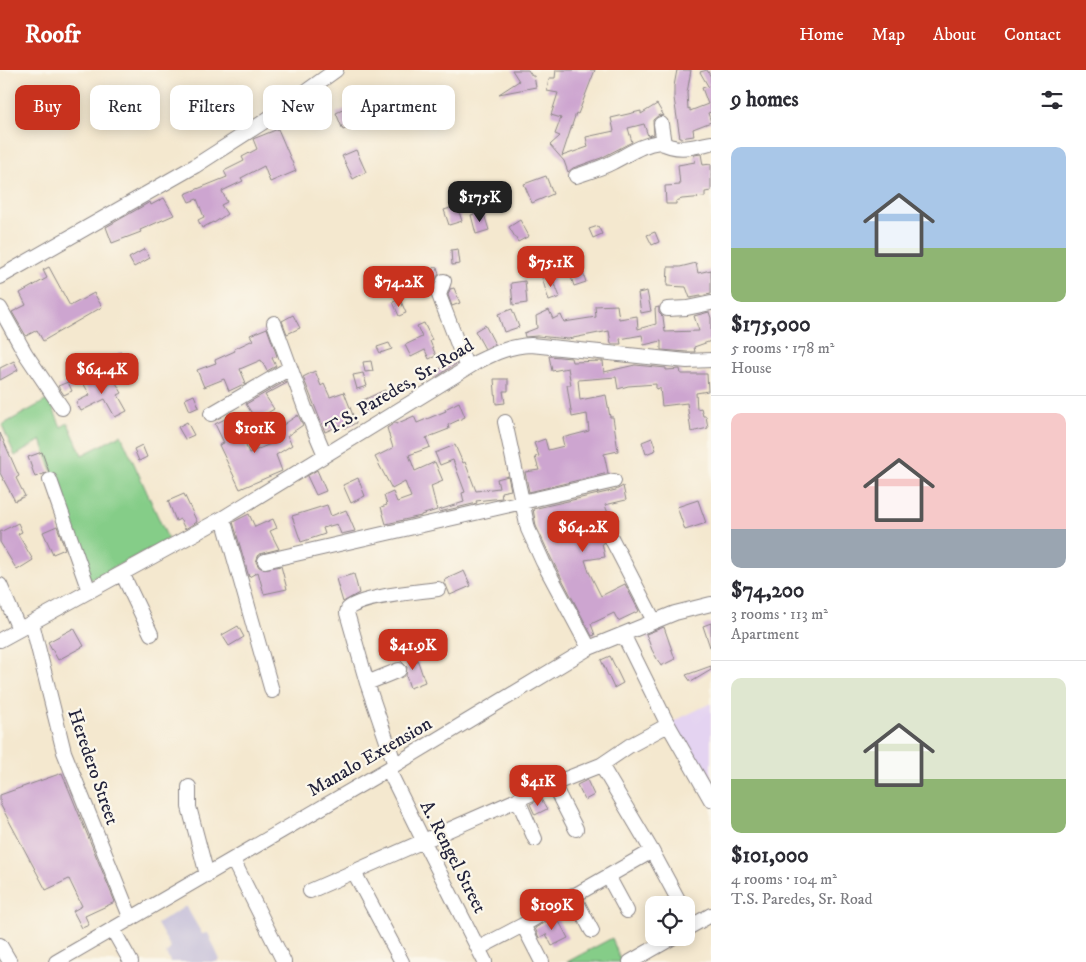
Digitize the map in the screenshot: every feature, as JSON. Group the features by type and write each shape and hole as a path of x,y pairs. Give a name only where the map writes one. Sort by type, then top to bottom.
{"street":[{"path":"0,277 195,166 262,123 336,70"},
{"path":"661,124 664,144"},
{"path":"576,176 611,163 638,148 657,142 677,148 711,143"},
{"path":"444,281 439,295 467,368"},
{"path":"667,309 687,308 711,303"},
{"path":"0,308 25,353 62,408"},
{"path":"274,323 325,455"},
{"name":"T.S. Paredes, Sr. Road","path":"0,640 222,518 497,351 516,346 531,345 687,361 711,360"},
{"path":"211,414 290,368"},
{"path":"505,422 523,501 525,518 531,537 589,648"},
{"path":"50,480 89,591"},
{"path":"265,561 614,481"},
{"path":"222,518 272,691"},
{"path":"606,528 654,621"},
{"path":"122,573 151,634"},
{"path":"0,584 19,630"},
{"name":"A. Rengel Street","path":"438,589 377,598 356,604 348,609 348,619 392,767 424,842 485,962"},
{"name":"Manalo Extension","path":"56,962 392,767 589,648 675,613 711,604"},
{"name":"Heredero Street","path":"32,623 64,752 131,919"},
{"path":"623,634 668,725 711,800"},
{"path":"368,683 399,670"},
{"path":"310,891 553,784 601,765 629,746 668,725"},
{"path":"601,765 652,850 676,896"},
{"path":"553,784 576,829"},
{"path":"189,787 189,807 207,875"},
{"path":"518,800 535,839"},
{"path":"479,948 523,925 652,850"},
{"path":"233,860 284,962"},
{"path":"354,872 402,962"},
{"path":"608,876 627,911"},
{"path":"573,895 592,931"},
{"path":"695,921 711,915"},
{"path":"523,925 542,962"},
{"path":"113,930 131,962"},
{"path":"0,945 10,962"},
{"path":"630,962 658,946"}],"shaded area":[{"path":"711,703 711,805 668,724"},
{"path":"186,906 202,934 208,933 220,960 216,962 170,962 166,953 171,948 157,924"}],"green space":[{"path":"49,399 61,427 68,423 82,455 121,435 168,539 90,580 41,440 15,456 2,425"},
{"path":"612,938 621,962 567,962"}],"building":[{"path":"512,70 528,70 534,76 536,87 499,94 519,81"},
{"path":"556,70 595,70 578,114 576,113 562,156 588,147 586,137 614,131 611,118 641,111 641,114 657,104 664,116 659,115 653,120 654,134 648,136 644,124 628,128 632,142 568,172 564,161 550,145 560,136 555,134 561,118 551,115 558,93 547,91 549,78 555,78"},
{"path":"677,70 691,70 687,93 688,109 690,108 690,111 708,104 702,88 708,86 700,72 707,70 711,77 711,112 708,113 711,122 693,129 694,136 680,138 674,98"},
{"path":"342,110 342,128 336,113"},
{"path":"278,130 296,171 270,182 264,166 241,178 243,181 222,191 227,202 221,205 227,214 214,223 202,228 198,220 204,217 197,199 189,202 185,194 227,177 224,171 244,161 242,157 257,149 253,139"},
{"path":"356,150 366,172 353,179 342,156"},
{"path":"701,154 703,165 711,164 711,191 705,192 705,197 682,199 676,201 676,204 666,204 665,186 680,185 678,165 695,162 694,155"},
{"path":"546,176 553,194 532,203 524,184"},
{"path":"164,198 174,215 140,230 141,232 112,243 106,227 150,202 151,205"},
{"path":"457,206 462,221 449,225 444,210"},
{"path":"483,211 489,230 476,234 471,215"},
{"path":"520,220 529,236 518,242 509,227"},
{"path":"598,226 602,234 593,238 589,229"},
{"path":"655,232 659,242 652,245 647,235"},
{"path":"549,246 554,257 535,265 536,267 525,272 520,261 535,254 534,252"},
{"path":"145,249 150,258 134,267 129,258"},
{"path":"458,249 460,264 452,265 451,250"},
{"path":"696,263 698,273 711,270 711,294 690,298 686,287 667,286 668,267 680,267"},
{"path":"49,267 70,306 94,293 102,307 43,341 37,330 26,336 12,312 26,305 20,293 47,278 43,270"},
{"path":"437,267 439,274 435,281 431,282 427,270"},
{"path":"582,270 586,282 574,286 570,274"},
{"path":"551,274 560,297 549,301 542,278"},
{"path":"525,281 527,303 513,305 511,283"},
{"path":"454,288 460,303 452,306 448,295 450,289"},
{"path":"647,291 651,311 641,313 638,293"},
{"path":"400,299 406,313 399,316 393,302"},
{"path":"617,305 619,319 637,316 638,329 656,324 655,308 659,307 659,313 663,317 665,332 699,331 694,316 709,312 711,318 711,341 694,347 695,352 687,352 661,350 661,341 644,345 642,335 620,339 621,344 611,344 609,331 568,339 537,336 525,337 524,333 537,328 536,316 549,310 553,319 561,315 564,322 596,317 595,306"},
{"path":"512,309 519,327 504,332 498,314"},
{"path":"293,315 300,328 287,334 282,321"},
{"path":"424,323 432,340 430,341 436,356 429,359 425,350 411,357 405,345 422,337 417,326"},
{"path":"485,325 495,344 485,349 475,331"},
{"path":"267,328 277,356 272,358 276,366 267,371 261,360 240,369 246,383 229,391 224,379 204,387 197,370 216,363 215,360 253,340 250,335"},
{"path":"389,343 392,349 380,353 377,347"},
{"path":"121,352 126,362 118,367 113,356"},
{"path":"549,356 571,358 572,362 603,361 604,372 635,365 666,368 666,370 680,369 681,374 707,374 708,391 696,393 697,409 701,408 703,416 706,416 708,428 691,432 687,403 662,406 660,388 656,389 656,384 628,386 618,389 616,377 578,380 580,400 606,395 610,417 613,417 618,451 604,454 608,473 529,492 525,472 539,470 535,457 539,456 534,443 545,439 548,450 564,446 562,438 589,431 587,414 572,417 567,385 571,385 568,368 552,371"},
{"path":"14,361 18,370 0,380 0,368"},
{"path":"371,361 373,371 365,372 363,362"},
{"path":"455,362 456,364 435,378 433,372"},
{"path":"99,371 107,386 115,381 122,393 118,395 127,411 115,417 105,399 81,411 76,402 90,395 82,381"},
{"path":"315,371 321,386 324,384 330,397 344,392 356,423 345,428 343,424 325,432 303,377"},
{"path":"363,373 367,386 357,389 353,375"},
{"path":"494,379 508,379 508,391 503,391 505,403 496,404"},
{"path":"286,381 287,383 265,395 274,409 256,420 246,404"},
{"path":"68,382 72,391 64,395 58,386"},
{"path":"385,390 390,399 364,412 361,401"},
{"path":"194,395 199,407 190,411 185,399"},
{"path":"459,402 465,417 448,425 449,429 426,438 430,447 409,455 415,471 435,462 443,481 431,486 437,510 421,516 386,524 381,507 387,505 384,496 393,492 397,502 411,497 405,482 392,489 375,457 393,448 387,428 396,422 396,424 414,416 417,423 446,411 445,409"},
{"path":"298,415 303,425 287,436 292,445 276,455 282,471 240,489 219,445 224,443 215,424 225,419 233,436 241,433 249,453 280,440 274,431"},
{"path":"187,422 194,435 185,439 178,427"},
{"path":"0,433 19,476 16,478 25,496 15,501 0,473"},
{"path":"652,438 656,450 646,454 642,442"},
{"path":"142,445 147,457 139,461 134,449"},
{"path":"455,445 463,463 465,462 476,491 499,488 497,479 508,476 511,490 501,492 502,498 476,501 477,503 439,512 439,510 464,502 462,493 465,492 453,460 440,465 435,453"},
{"path":"42,452 49,472 35,477 28,457"},
{"path":"317,470 326,491 316,495 307,476"},
{"path":"358,478 365,496 351,503 343,485"},
{"path":"623,486 626,500 605,505 609,516 602,518 597,527 604,543 602,543 605,557 585,560 601,596 625,584 639,611 618,621 614,613 591,624 595,635 592,636 536,526 533,509 616,490"},
{"path":"184,494 197,522 185,529 180,519 176,521 168,501"},
{"path":"698,500 706,523 685,530 677,507"},
{"path":"327,505 331,516 346,510 355,531 341,534 337,524 323,528 325,534 301,542 292,516"},
{"path":"249,514 255,527 273,519 277,528 270,531 279,549 259,554 256,562 263,569 281,566 287,589 264,594 258,572 249,577 233,522"},
{"path":"18,523 22,532 18,534 33,560 17,570 0,542 0,532"},
{"path":"57,526 65,549 53,554 43,532"},
{"path":"464,571 471,586 450,595 444,580"},
{"path":"354,574 359,593 343,602 336,579"},
{"path":"711,623 711,647 710,647 703,626"},
{"path":"238,626 244,637 229,646 222,635"},
{"path":"664,627 675,659 661,666 646,634"},
{"path":"74,628 84,646 58,660 48,642"},
{"path":"415,653 425,682 410,688 406,676 407,667 399,659"},
{"path":"610,656 623,683 614,688 601,660"},
{"path":"711,666 711,670 691,682 686,675"},
{"path":"62,773 115,902 85,916 89,925 82,928 73,911 82,906 69,879 46,890 0,804 0,795"},
{"path":"587,780 594,795 585,800 577,785"},
{"path":"541,799 547,809 535,815 530,804"},
{"path":"556,916 568,938 552,946 546,934 539,938 535,928"}]}
